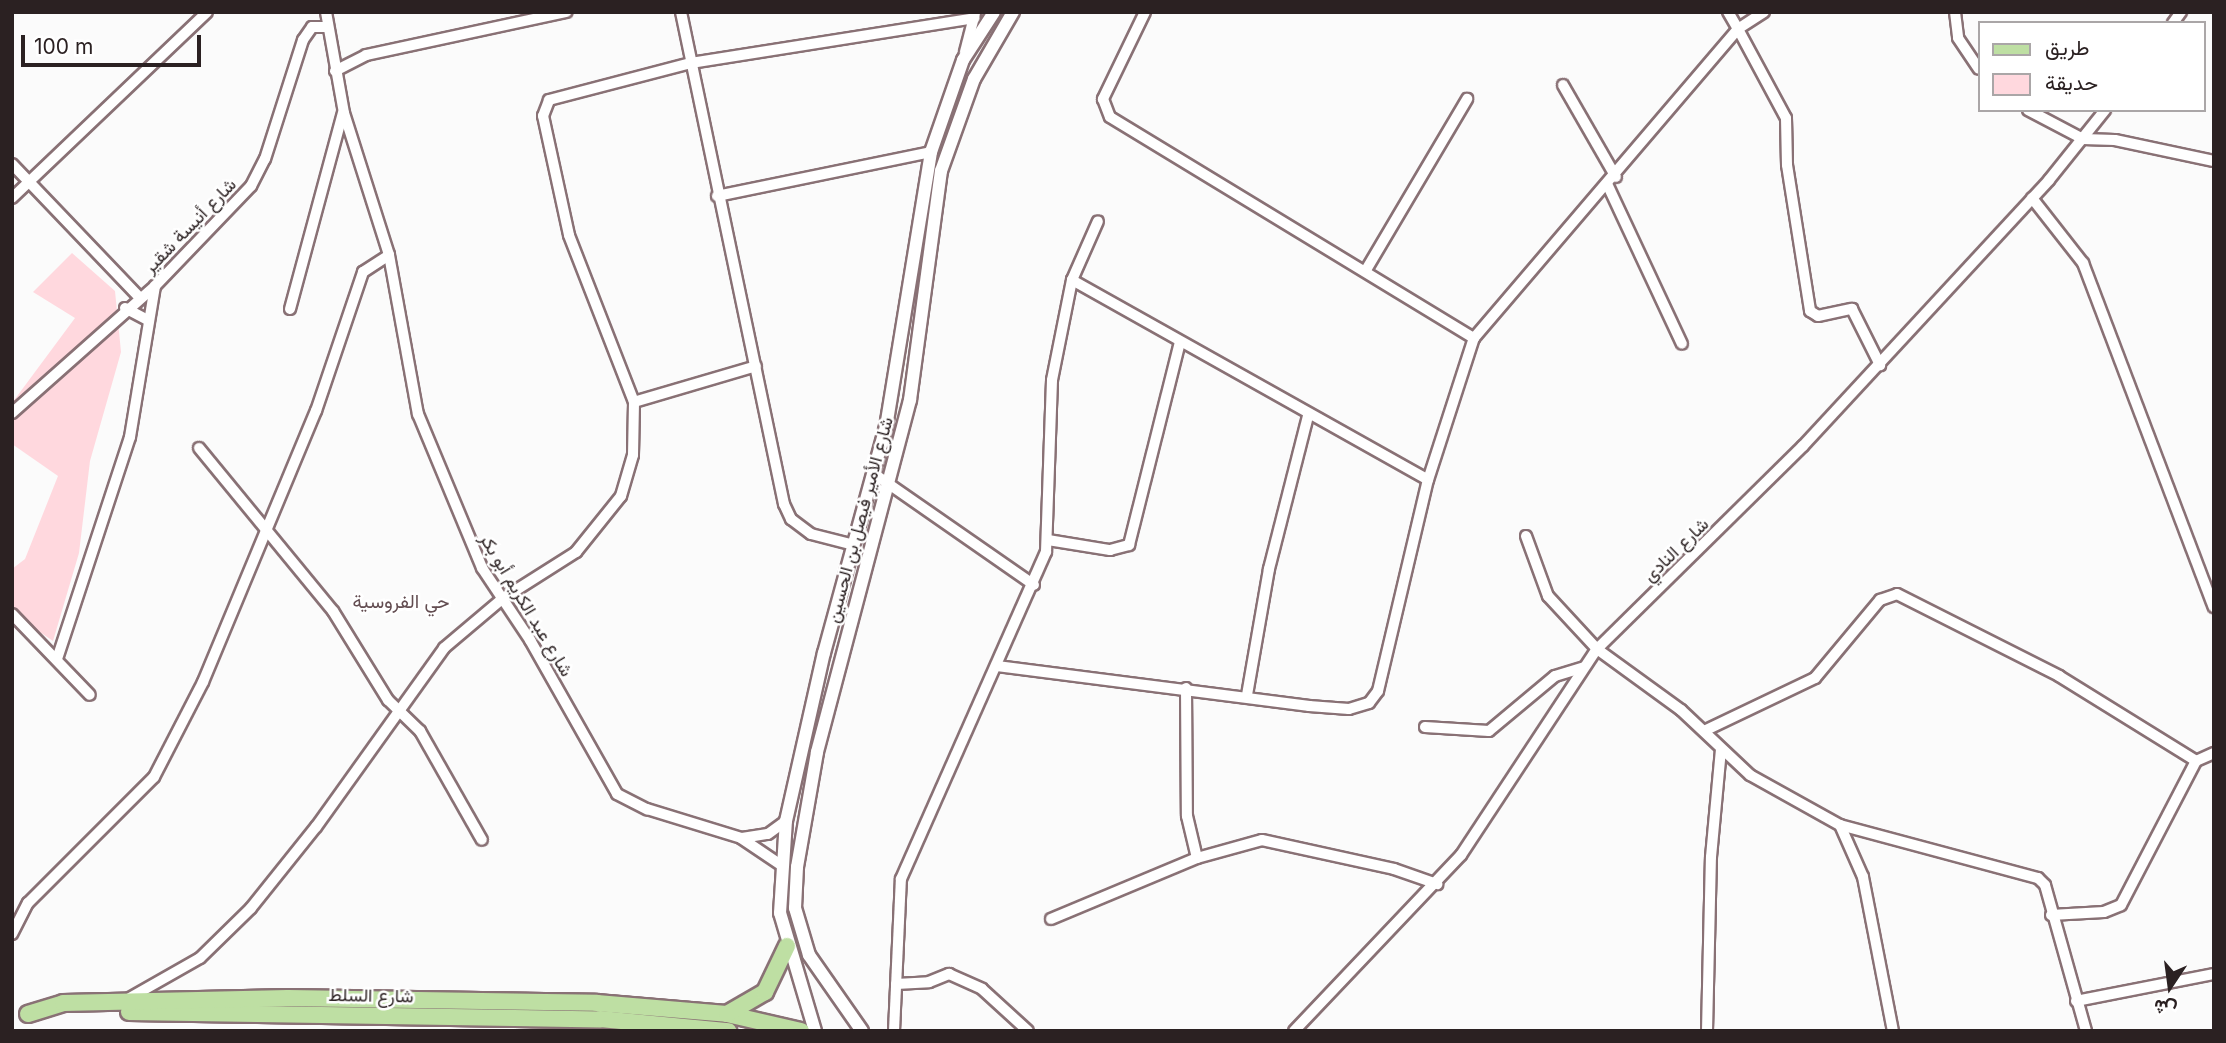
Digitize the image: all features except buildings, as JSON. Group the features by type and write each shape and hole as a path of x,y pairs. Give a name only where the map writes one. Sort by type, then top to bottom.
{"main road":[{"path":"727,1014 765,992 787,946"},
{"path":"20,1015 49,1005 123,1002 597,1003 727,1014 801,1031"},
{"name":"شارع السلط","path":"20,1015 322,1014 600,1019 728,1031"}],"street":[{"path":"12,198 207,12"},
{"name":"شارع عبد الكريم أبو بكر","path":"326,12 344,113 389,255 425,437 468,544 617,794 648,809 741,838 781,865"},
{"path":"335,71 366,55 566,12"},
{"path":"681,12 717,197 791,519 819,538 854,545"},
{"name":"شارع الأمير فيصل بن الحسين","path":"815,1031 787,946 780,913 781,865 786,821 900,354 931,152 963,60 994,12"},
{"name":"شارع الأمير فيصل بن الحسين","path":"862,1031 809,955 794,886 817,752 889,486 909,400 945,152 974,79 1013,12"},
{"path":"1145,12 1103,99 1111,117 1474,338"},
{"path":"1728,12 1786,118 1787,164 1810,311 1818,316 1852,309 1880,365"},
{"path":"997,666 1349,709 1375,697 1428,480 1474,338 1616,177 1738,29 1764,12"},
{"path":"1955,12 1958,38 1978,68"},
{"path":"123,1002 200,958 251,908 444,648 502,599 544,577 607,519 628,479 634,402 569,235 544,107 559,94 691,63 974,15 963,60"},
{"name":"شارع أنيسة شقير","path":"12,413 125,308 155,286 259,173 303,40 312,27 327,27"},
{"path":"1563,85 1616,177"},
{"path":"1366,270 1467,99"},
{"path":"2032,112 2083,139 2115,140 2214,161"},
{"name":"شارع النادي","path":"1294,1031 1370,946 1437,884 1597,649 1880,365 2032,198 2103,112"},
{"path":"290,309 344,113"},
{"path":"717,197 931,152"},
{"path":"12,164 138,297"},
{"path":"1608,186 1682,344"},
{"path":"2032,198 2083,263 2214,607"},
{"path":"894,1031 901,880 1034,585 1048,540 1050,394 1072,280 1098,221"},
{"path":"12,934 28,903 154,777 204,682 325,389 363,272 389,255"},
{"path":"1072,280 1308,416 1428,480"},
{"path":"57,659 130,438 155,286"},
{"path":"125,308 149,321"},
{"path":"1048,540 1110,550 1129,545 1180,342"},
{"path":"634,402 756,366"},
{"path":"1247,695 1269,569 1308,416"},
{"path":"199,448 268,527 347,631 398,710 426,739 481,840"},
{"path":"873,473 1034,585"},
{"path":"1526,536 1548,596 1597,649 1704,731 1721,750 1769,788 1840,825 2029,873 2045,885 2086,1031"},
{"path":"1704,731 1808,683 1880,600 1897,594 2059,676 2196,761"},
{"path":"12,614 90,695"},
{"path":"1425,727 1489,731 1555,676 1584,667"},
{"path":"1186,688 1187,816 1197,858"},
{"path":"1707,1031 1711,858 1721,750"},
{"path":"2052,915 2104,912 2121,905 2196,761 2214,753"},
{"path":"741,838 768,834 786,821"},
{"path":"1840,825 1863,877 1893,1031"},
{"path":"1051,919 1197,858 1262,840 1381,866 1437,884"},
{"path":"896,984 929,982 950,974 982,989 1028,1031"},
{"path":"2076,1001 2214,974"}],"green space":[{"path":"72,253 115,291 121,352 90,461 79,553 53,641 12,613 12,569 25,559 58,476 12,444 12,403 75,318 33,292"}],"district":[{"name":"حي الفروسية","path":"401,602"}]}
